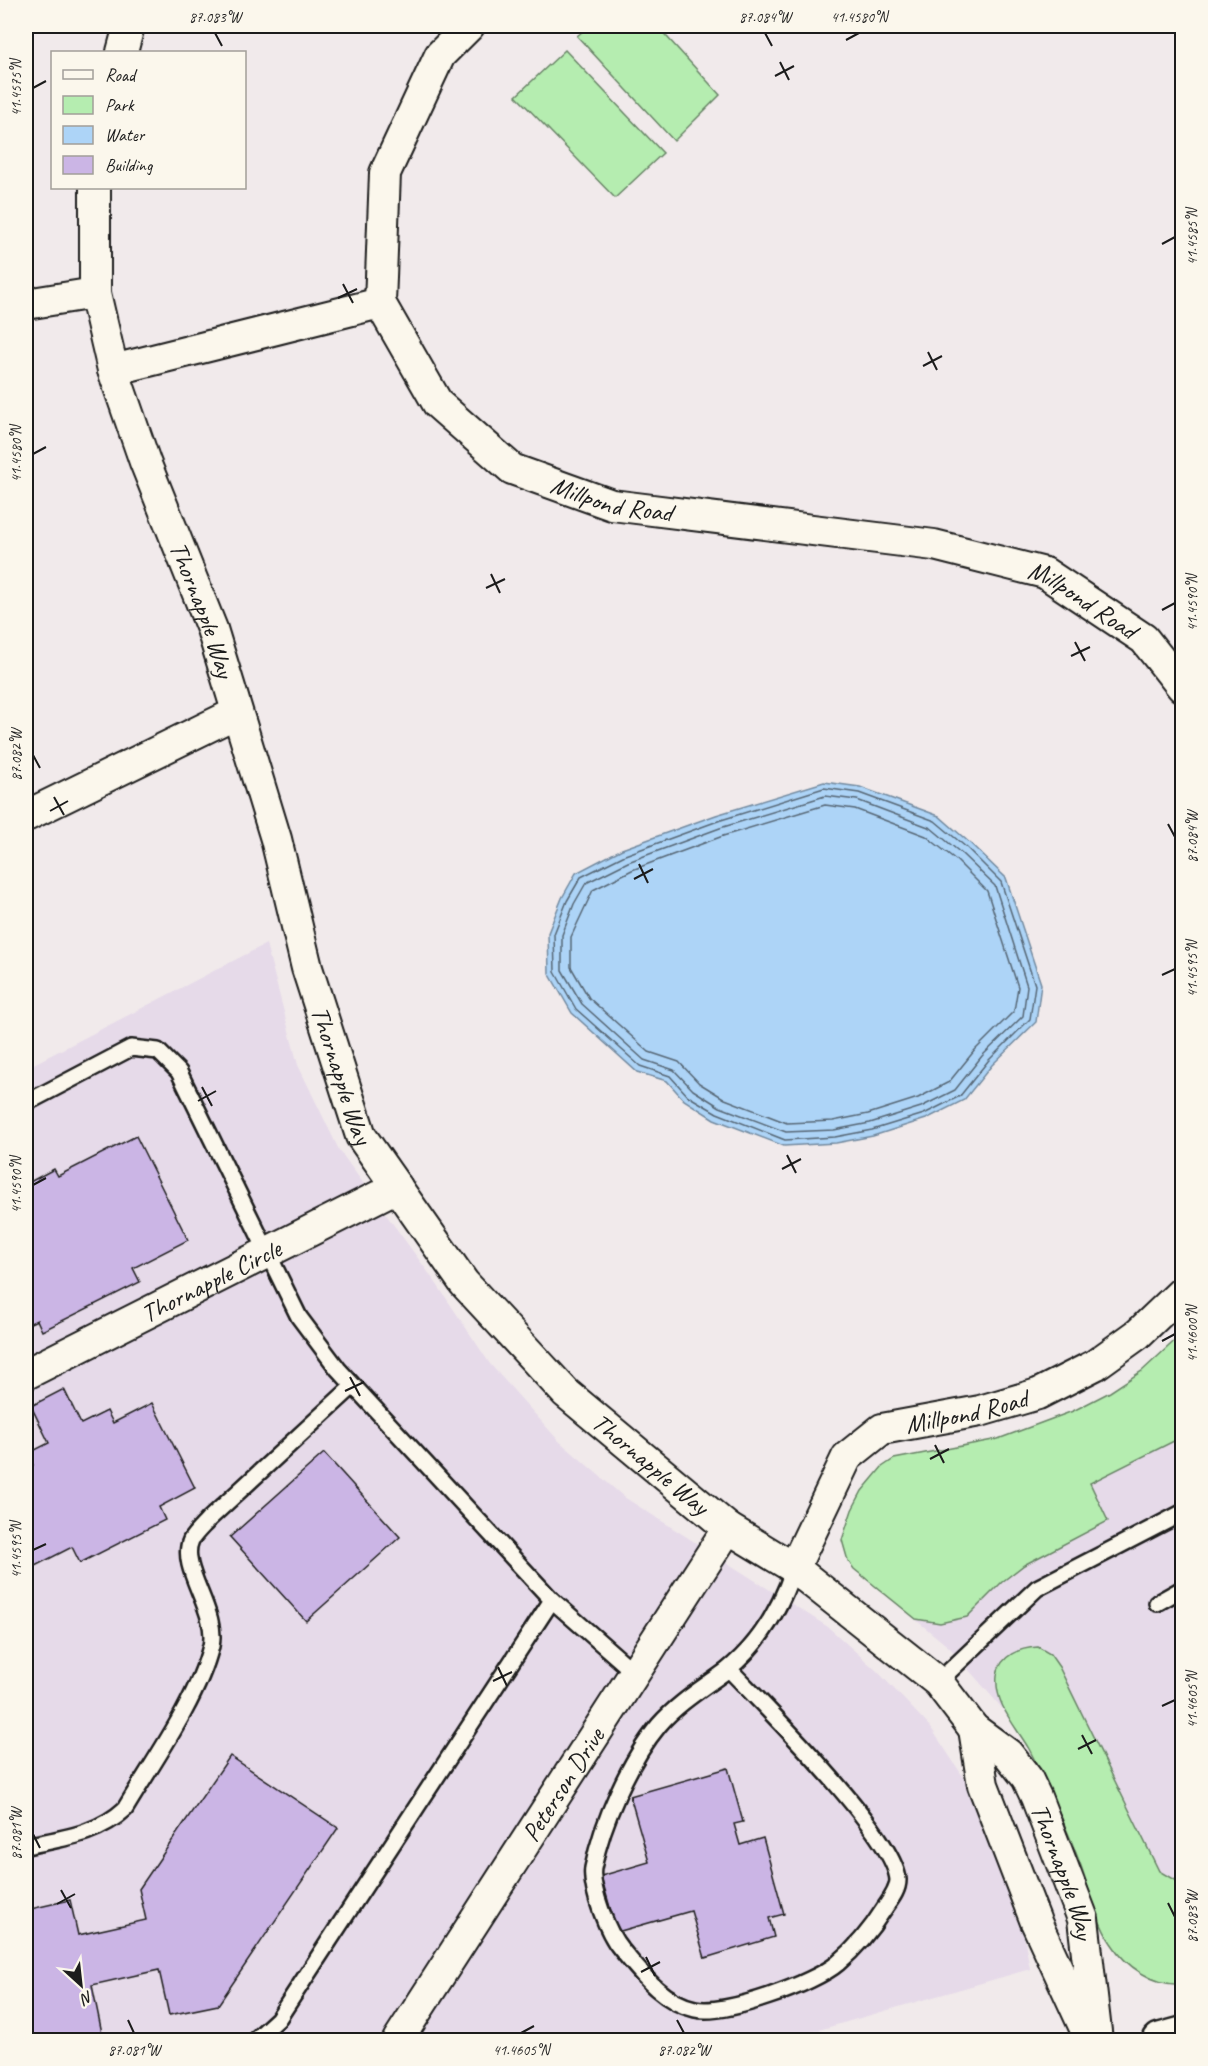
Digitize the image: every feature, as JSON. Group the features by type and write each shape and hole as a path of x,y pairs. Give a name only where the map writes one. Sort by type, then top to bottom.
{"highway":[{"path":"1160,2040 1182,2034"}],"street":[{"path":"122,51 129,26"},
{"path":"113,370 380,303 385,174 441,55 469,26"},
{"name":"Thornapple Way","path":"95,189 95,293 113,370 145,462 212,629 276,839 308,968 361,1136 464,1283 566,1393 728,1528 794,1568 938,1682 974,1729 1008,1754 1027,1778 1083,1919 1097,2040"},
{"path":"26,304 95,293"},
{"name":"Millpond Road","path":"380,303 438,404 512,469 612,504 934,544 1045,573 1144,639 1182,687"},
{"path":"26,816 237,713"},
{"name":"Thornapple Circle","path":"26,1374 397,1186"},
{"name":"Millpond Road","path":"794,1568 847,1456 882,1429 980,1411 1038,1394 1095,1365 1138,1334 1182,1292"},
{"name":"Peterson Drive","path":"398,2040 728,1528"},
{"name":"Thornapple Way","path":"974,1729 983,1785 1036,1922 1090,2040"}],"lane":[{"path":"26,1103 131,1048 159,1051 179,1072 299,1317 353,1386 552,1600 635,1673"},
{"path":"26,1846 94,1831 111,1822 125,1809 190,1698 211,1646 213,1622 189,1560 191,1541 209,1519 353,1386"},
{"path":"938,1682 1037,1588 1182,1513"},
{"path":"729,1669 813,1757 850,1801 887,1852 898,1879 896,1892 880,1915 838,1963 795,1986 723,2008 699,2010 674,2003 647,1980 614,1941 599,1904 592,1871 618,1796 639,1754 659,1725 690,1696 729,1669 771,1622 785,1595 794,1568"},
{"path":"1157,1603 1182,1589"},
{"path":"255,2040 278,2019 552,1600"}],"shaded area":[{"path":"266,944 298,1065 339,1150 436,1283 490,1364 559,1441 624,1497 828,1627 878,1672 931,1728 974,1793 1021,1920 1030,1969 784,2040 26,2040 26,1068"},
{"path":"1182,1334 1182,1970 1144,1961 1104,1930 1063,1817 1028,1748 1001,1707 950,1648 854,1569 848,1561 842,1540 852,1510 862,1491 882,1467 894,1459 998,1439 1073,1411 1110,1392 1142,1371"}],"green space":[{"path":"589,26 657,26 720,95 674,141 577,36"},
{"path":"565,50 663,153 615,198 516,96"},
{"path":"1182,1334 1182,1437 1090,1483 1108,1521 1024,1565 1002,1582 967,1617 940,1623 916,1619 854,1569 848,1561 842,1540 852,1510 862,1491 882,1467 894,1459 998,1439 1073,1411 1110,1392 1142,1371"},
{"path":"1038,1647 1050,1654 1059,1667 1159,1871 1182,1882 1182,1984 1161,1982 1142,1973 1124,1960 1111,1943 1097,1916 1081,1866 1050,1792 1029,1749 1002,1706 997,1675 1002,1662 1018,1651"}],"water":[{"path":"824,782 860,787 939,816 971,844 1006,878 1041,984 1036,1022 992,1065 964,1100 926,1119 873,1136 836,1143 784,1146 714,1119 684,1100 667,1081 637,1072 572,1013 549,973 548,933 562,898 576,873 622,849 716,815"}],"building":[{"path":"136,1136 188,1240 133,1268 140,1282 42,1331 37,1320 26,1325 26,1184 54,1169 58,1176"},
{"path":"64,1389 81,1424 107,1411 113,1423 152,1403 195,1488 159,1507 165,1520 80,1563 72,1547 33,1567 26,1553 26,1469 33,1465 27,1454 49,1443 31,1406"},
{"path":"324,1453 400,1537 306,1621 230,1537"},
{"path":"230,1756 338,1828 218,2005 169,2015 159,1970 92,1985 102,2033 67,2040 26,2040 26,1910 70,1900 78,1935 146,1920 139,1889"},
{"path":"728,1768 743,1822 734,1824 740,1845 763,1838 784,1914 769,1918 774,1937 705,1958 691,1911 617,1932 601,1876 649,1862 630,1796"}]}
